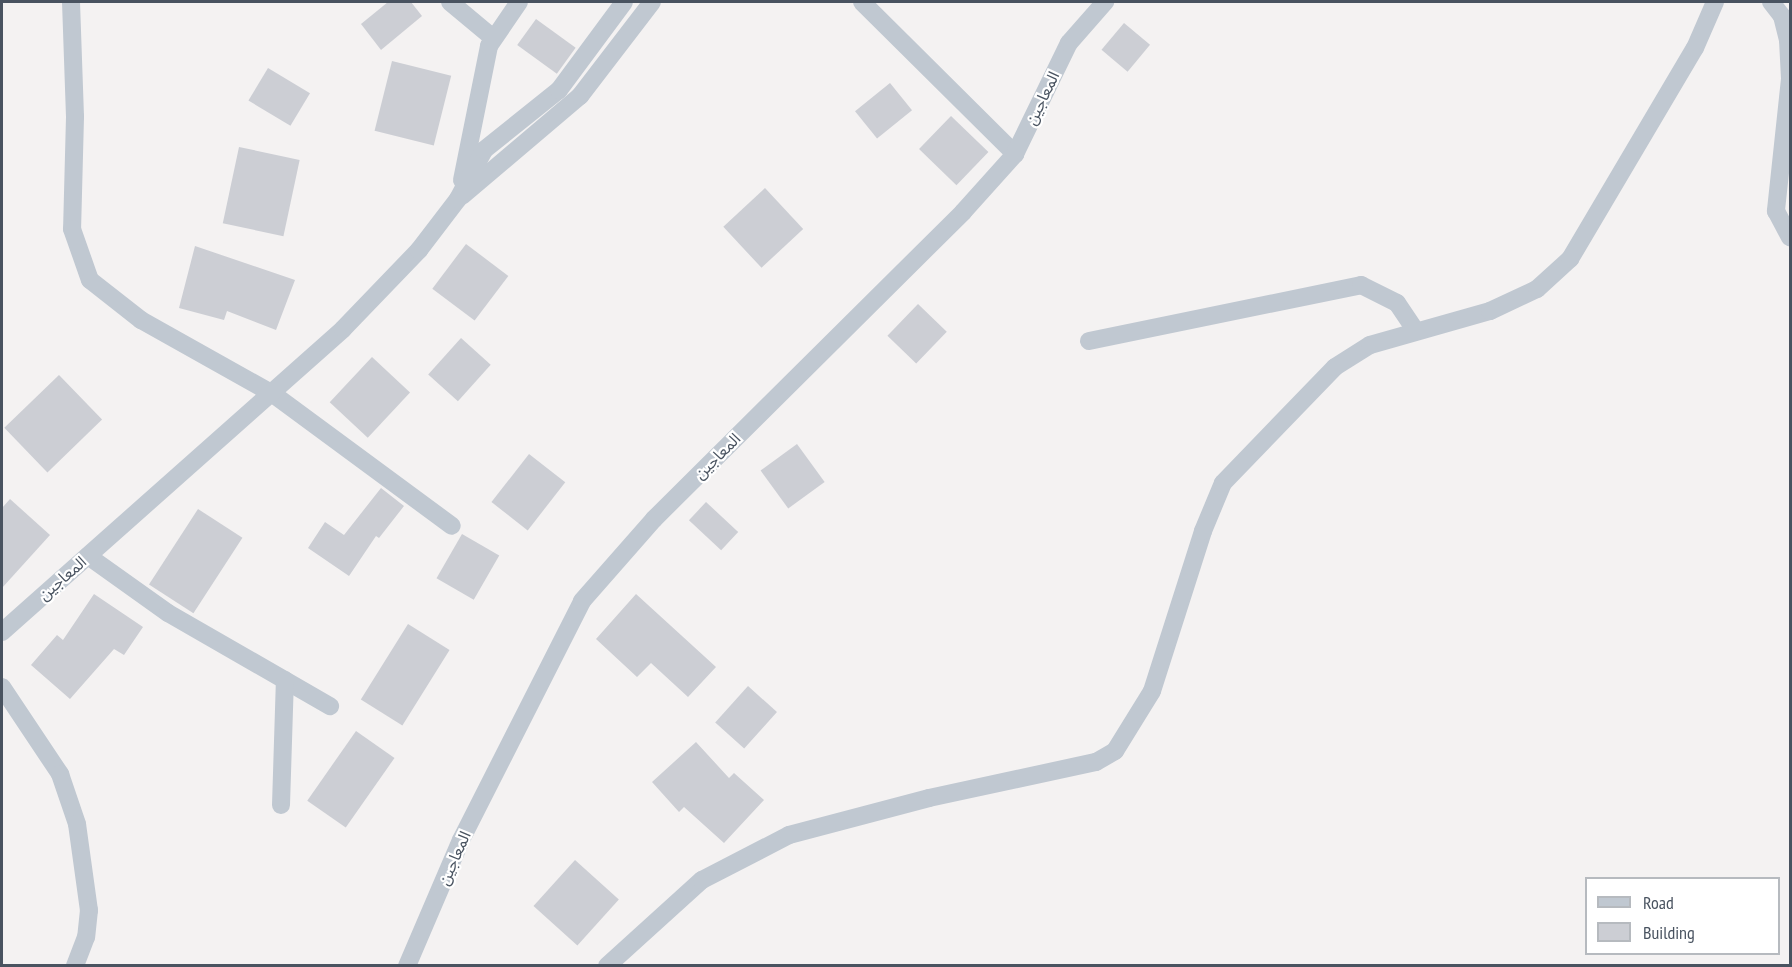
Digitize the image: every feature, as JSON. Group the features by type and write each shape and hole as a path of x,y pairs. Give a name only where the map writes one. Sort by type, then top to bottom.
{"street":[{"path":"71,2 75,117 72,229 90,280 141,320 273,394 452,526"},
{"path":"450,2 492,38"},
{"path":"458,199 492,38 519,2"},
{"path":"458,199 484,150 560,90 624,2"},
{"path":"458,199 580,96 652,2"},
{"path":"862,2 1015,154"},
{"name":"المعاجين","path":"408,966 461,840 582,602 654,519 963,212 1015,154 1069,43 1105,2"},
{"path":"607,966 702,880 789,835 928,798 1096,762 1116,751 1152,691 1203,531 1223,483 1335,368 1370,345 1490,311 1537,289 1570,259 1695,48 1715,2"},
{"path":"1771,2 1782,15 1788,40 1790,79 1776,211 1791,237"},
{"name":"المعاجين","path":"2,632 273,394 419,250 458,199"},
{"path":"1089,341 1361,285 1396,303 1416,331"},
{"path":"88,556 168,614 330,706"},
{"path":"280,806 285,680"},
{"path":"2,687 60,774 77,824 89,910 86,937 75,966"}],"building":[{"path":"388,2 411,2 422,16 381,50 361,24"},
{"path":"536,19 576,48 557,74 517,45"},
{"path":"1124,23 1150,45 1128,72 1102,50"},
{"path":"392,61 451,76 434,146 375,131"},
{"path":"268,68 310,93 290,126 248,101"},
{"path":"890,83 912,110 877,139 855,111"},
{"path":"951,116 988,152 956,185 919,149"},
{"path":"239,147 300,160 283,236 223,223"},
{"path":"765,188 803,229 762,268 723,227"},
{"path":"466,244 508,276 475,321 432,289"},
{"path":"195,246 295,280 276,330 227,311 224,320 179,308"},
{"path":"918,304 947,332 916,363 887,336"},
{"path":"461,338 491,365 458,401 428,374"},
{"path":"372,357 410,392 368,438 330,402"},
{"path":"59,375 102,420 47,472 4,428"},
{"path":"797,444 825,482 788,508 761,470"},
{"path":"529,454 565,482 528,530 491,502"},
{"path":"381,488 404,506 379,538 376,536 349,576 308,548 325,522 344,535"},
{"path":"10,499 50,535 2,588 2,508"},
{"path":"706,502 738,532 721,550 689,520"},
{"path":"198,509 242,538 193,613 149,584"},
{"path":"462,534 499,556 474,600 436,578"},
{"path":"94,594 143,627 124,655 114,649 70,699 31,665 57,635 63,640"},
{"path":"636,594 716,667 688,697 651,663 637,677 596,639"},
{"path":"408,624 450,650 402,725 361,699"},
{"path":"748,686 777,712 744,749 715,722"},
{"path":"356,731 395,758 346,828 307,801"},
{"path":"696,742 729,778 734,773 764,800 724,843 684,807 679,812 652,782"},
{"path":"575,860 619,899 577,946 534,906"}]}
